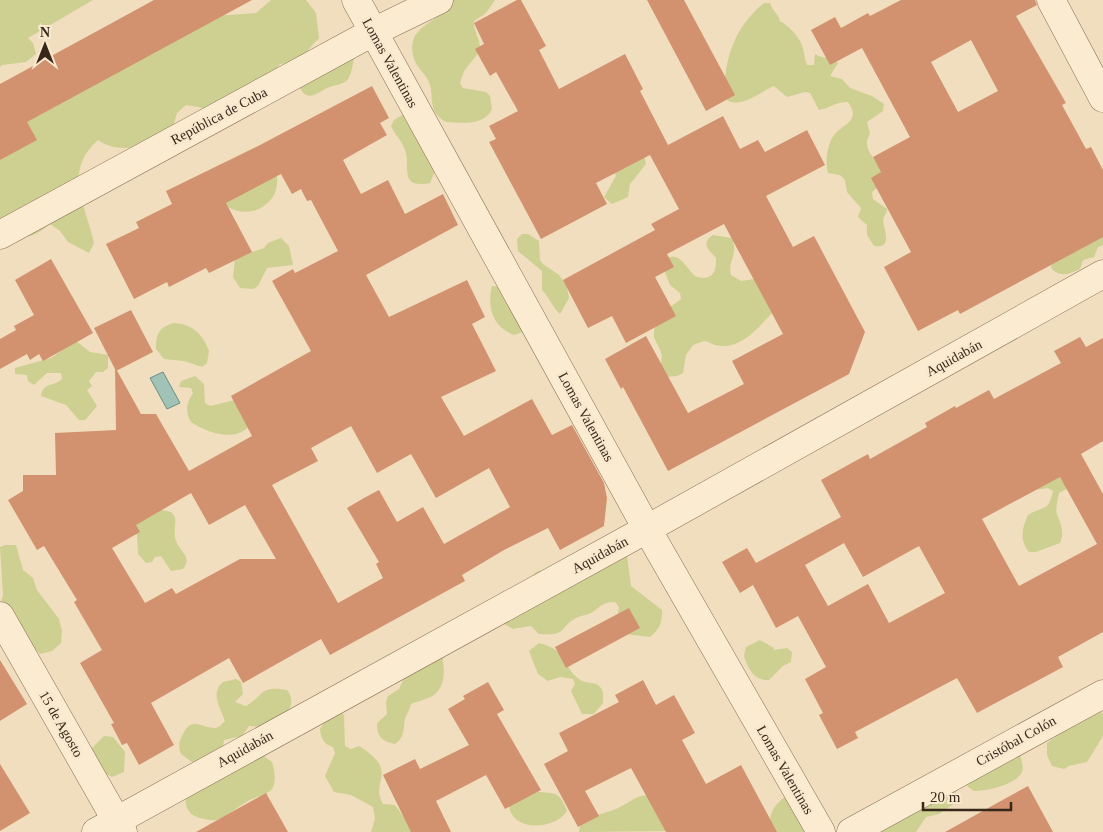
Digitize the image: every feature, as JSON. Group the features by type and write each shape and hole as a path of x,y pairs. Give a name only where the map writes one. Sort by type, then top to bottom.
{"street":[{"name":"Lomas Valentinas","path":"356,0 647,529 821,832"},
{"name":"República de Cuba","path":"0,235 373,32 439,0"},
{"path":"1051,0 1103,98"},
{"name":"Aquidabán","path":"112,828 1103,274"},
{"name":"15 de Agosto","path":"0,616 112,828"},
{"name":"Cristóbal Colón","path":"851,832 1103,694"}],"green space":[{"path":"0,0 93,0 28,38 33,43 36,54 26,62 2,65 0,67"},
{"path":"271,0 306,0 316,13 319,38 299,59 280,64 273,74 209,109 186,105 177,113 170,137 125,148 107,145 98,140 87,152 81,164 79,177 82,202 94,243 89,253 68,242 60,231 50,224 31,236 26,237 0,227 0,123 215,16 256,13"},
{"path":"450,0 495,0 486,13 474,21 480,51 464,71 460,83 463,88 486,92 490,96 492,109 484,118 478,121 446,122 440,118 434,110 429,81 414,59 412,50 415,36 424,26 443,12"},
{"path":"764,3 770,3 780,21 791,29 797,37 802,45 807,65 814,65 815,54 833,59 838,63 830,76 842,79 850,88 872,96 884,104 883,111 867,122 870,134 867,140 868,149 882,173 882,184 872,192 873,199 887,209 883,221 886,238 884,244 880,246 874,246 867,235 867,225 858,217 861,208 847,192 845,180 840,175 828,173 827,169 830,142 835,134 852,118 852,108 848,102 819,110 810,93 805,92 787,97 774,86 743,101 736,102 724,98 726,70 733,45 745,23"},
{"path":"355,55 350,74 345,82 309,96 301,91 298,84"},
{"path":"405,113 435,171 430,183 413,183 408,175 405,150 391,126 394,120"},
{"path":"643,151 646,164 630,184 628,197 612,204 604,197 616,176 612,165"},
{"path":"275,169 276,190 265,206 247,212 236,211 226,206 225,194"},
{"path":"522,234 528,234 539,241 540,260 559,275 567,286 569,298 560,314 542,290 542,271 518,251 517,239"},
{"path":"1103,234 1103,245 1098,247 1094,257 1083,260 1080,269 1068,274 1061,274 1051,268 1053,259"},
{"path":"713,235 732,238 734,254 730,265 731,275 741,281 754,279 772,313 748,337 732,345 715,345 704,341 693,345 686,355 683,373 677,376 665,377 659,370 662,356 654,337 654,328 661,312 681,299 680,293 670,285 663,267 667,260 675,257 684,263 695,276 701,278 709,277 714,272 716,258 706,244"},
{"path":"281,238 289,246 293,265 267,268 258,286 253,289 240,288 233,277 235,258 264,248 268,243"},
{"path":"492,286 502,287 526,331 514,335 496,322 490,301"},
{"path":"174,323 186,325 196,331 204,340 209,351 207,363 202,367 184,361 164,359 156,349 161,329"},
{"path":"76,341 90,352 108,355 108,368 103,372 96,372 89,381 92,386 87,390 97,406 85,420 79,420 66,405 41,396 46,387 62,379 61,373 47,373 34,385 28,381 27,375 15,374 15,368 51,358"},
{"path":"195,376 204,384 205,403 210,406 235,400 249,426 236,434 228,435 212,432 191,422 187,408 193,393 191,388 179,387 181,381"},
{"path":"1044,458 1070,487 1059,493 1057,504 1056,512 1062,532 1060,543 1036,552 1029,552 1023,538 1026,520 1028,515 1047,506 1053,491 1048,488 1034,490"},
{"path":"158,509 171,512 175,517 176,542 187,560 183,569 171,571 161,556 155,557 152,562 146,563 138,554 137,534 132,532 130,521"},
{"path":"16,545 23,570 33,578 37,590 59,619 62,631 61,643 52,651 40,654 15,627 0,606 3,595 0,547"},
{"path":"627,555 631,586 662,610 660,625 650,637 625,634 617,618 619,607 615,602 606,603 590,613 576,618 555,634 539,634 531,626 513,629 502,623 517,587 538,571"},
{"path":"760,640 774,648 773,650 787,648 792,652 791,662 783,666 769,680 759,679 752,673 744,656 746,647"},
{"path":"539,643 549,646 560,654 569,669 579,679 596,684 601,688 603,703 594,714 582,714 571,691 575,684 573,679 560,677 548,681 538,674 529,651"},
{"path":"442,653 444,676 438,691 432,696 411,704 405,719 402,736 395,744 381,738 377,723 387,714 386,702 388,696 399,689 404,678"},
{"path":"236,679 241,682 243,694 235,702 246,706 263,692 271,689 287,690 290,695 291,706 275,724 267,727 249,726 242,736 224,740 223,746 262,755 272,762 275,779 274,786 270,791 248,801 222,818 214,820 200,818 192,814 186,803 188,787 196,765 181,754 179,748 180,741 190,725 197,724 216,728 225,721 217,700 217,691 223,682"},
{"path":"1099,710 1103,714 1103,736 1087,762 1064,769 1052,766 1047,755 1047,743 1057,736 1060,730"},
{"path":"339,711 344,715 345,746 351,749 359,746 372,755 378,763 382,776 379,789 383,804 395,805 403,816 426,832 371,832 375,819 373,807 351,795 334,792 325,776 335,753 333,747 323,740 320,729 327,718"},
{"path":"104,736 113,737 125,752 124,772 112,777 101,771 90,750"},
{"path":"1019,752 1023,770 1019,777 1007,784 985,790 974,791 968,787 966,781"},
{"path":"950,782 956,790 955,803 939,814 926,817 916,832 879,832"},
{"path":"529,790 557,795 564,803 567,811 561,818 543,825 524,824 516,819 511,812 509,803"},
{"path":"792,792 810,832 770,832 770,818 774,808"},
{"path":"647,795 678,831 579,832 581,821 613,810 635,798"}],"water":[{"path":"163,372 180,403 167,409 150,378"}],"building":[{"path":"154,0 252,0 27,122 37,140 0,160 0,84"},
{"path":"517,0 521,0 546,46 539,50 559,89 625,54 643,89 640,91 668,145 723,116 740,149 758,140 765,152 807,130 825,165 766,196 793,247 814,236 865,332 849,374 668,471 623,387 621,389 605,359 646,336 688,413 744,384 732,361 783,334 724,224 667,254 674,267 655,277 676,316 626,343 612,316 588,328 563,280 655,230 651,224 679,209 650,155 596,183 607,204 541,239 489,142 496,139 489,126 518,111 496,72 490,76 475,49 484,44 474,23"},
{"path":"647,0 684,0 735,95 706,111"},
{"path":"901,0 1035,0 1037,5 1016,16 1066,103 1062,105 1086,149 1091,147 1103,170 1103,237 960,314 958,310 918,331 884,267 911,252 871,178 881,172 873,157 910,137 862,48 830,65 811,30 835,17 841,28 868,13 870,16","holes":["971,40 998,91 958,112 931,62"]},
{"path":"372,86 389,118 380,123 387,135 343,160 361,194 388,180 405,214 443,194 458,225 366,275 389,317 467,280 485,317 472,324 496,371 441,397 464,436 532,399 552,435 572,425 604,483 607,498 604,526 560,550 548,528 504,550 462,575 465,581 330,655 321,639 243,683 229,658 151,703 174,745 139,765 127,743 122,745 111,724 114,723 80,663 102,650 74,602 77,600 44,546 37,550 8,500 23,491 23,475 56,475 55,433 116,430 115,367 141,414 156,414 189,471 252,436 231,396 311,351 272,281 293,269 295,273 338,251 311,200 307,201 301,189 292,194 281,174 226,203 252,252 209,273 206,268 169,287 167,282 134,299 106,244 139,228 136,222 172,204 166,191 260,145","holes":["351,426 377,473 411,454 436,498 489,468 510,507 444,544 423,507 397,522 379,490 364,498 347,508 379,562 376,564 383,578 338,603 272,485 318,461 311,448","191,493 209,525 245,505 276,559 240,559 176,594 172,588 145,603 112,548 140,532 136,525"]},
{"path":"51,259 93,333 43,361 39,354 30,360 27,354 0,369 0,339 16,330 14,326 34,315 15,280"},
{"path":"131,310 153,352 116,371 94,328"},
{"path":"1080,337 1086,347 1103,338 1103,441 1081,454 1103,494 1103,632 1058,657 1063,667 977,713 957,678 855,732 858,738 837,749 819,715 823,713 805,679 826,667 798,616 776,628 753,585 740,593 722,562 747,548 756,563 841,517 821,480 868,454 870,459 927,427 925,423 955,406 956,408 989,390 994,399 1061,363 1054,351","holes":["1060,477 1097,544 1019,586 982,519","844,543 863,577 919,546 945,593 889,623 868,584 828,606 805,565"]},
{"path":"629,608 640,628 566,668 555,647"},
{"path":"0,660 27,704 0,721"},
{"path":"643,680 656,705 674,695 695,733 682,740 706,784 741,765 777,832 666,832 631,768 585,791 599,816 578,827 544,764 568,751 559,733 619,702 615,695"},
{"path":"488,682 504,710 497,714 541,790 505,809 486,775 436,801 451,832 411,832 383,775 415,759 420,769 469,745 448,709 465,699 463,696"},
{"path":"0,764 30,813 0,831"},
{"path":"1028,786 1053,832 945,832 999,802"},
{"path":"266,793 288,832 196,832"}]}
